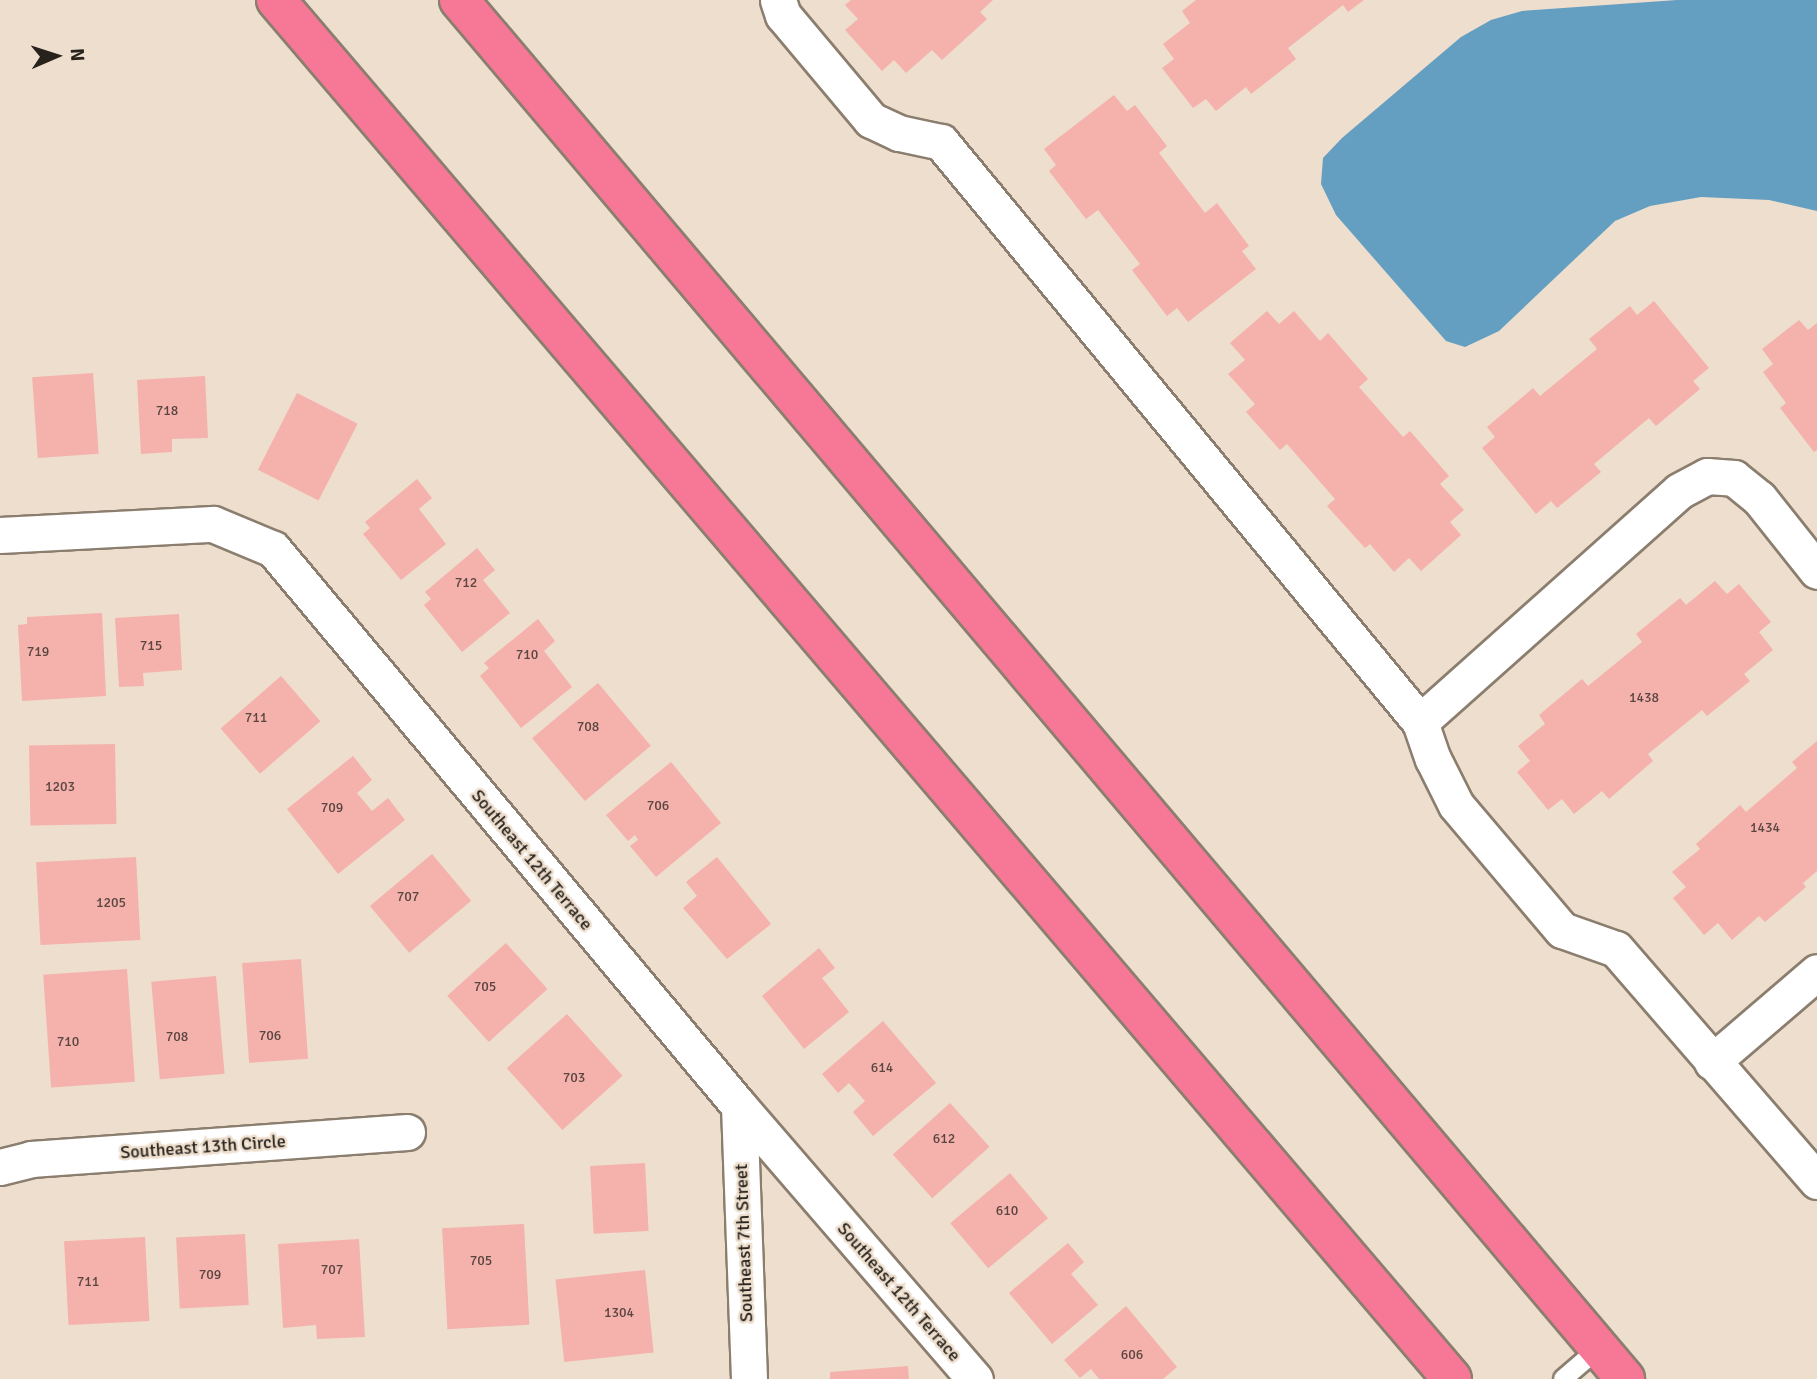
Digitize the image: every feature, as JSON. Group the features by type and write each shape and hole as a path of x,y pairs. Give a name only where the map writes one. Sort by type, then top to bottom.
{"highway":[{"path":"276,0 1452,1379"},
{"path":"459,0 1625,1379"}],"street":[{"path":"778,0 783,15 871,120 899,133 941,142 1420,722 1455,805 1553,920 1562,930 1616,949 1712,1062 1812,1164"},
{"path":"1420,722 1679,491 1707,477 1734,478 1759,498 1817,571"},
{"name":"Southeast 12th Terrace","path":"0,535 213,524 273,549 738,1107 975,1379"},
{"path":"1712,1062 1817,972"},
{"name":"Southeast 7th Street","path":"738,1107 749,1379"},
{"name":"Southeast 13th Circle","path":"0,1167 31,1159 407,1132"}],"lane":[{"path":"1563,1379 1598,1348"}],"water":[{"path":"1677,0 1817,0 1817,211 1769,200 1701,197 1650,206 1615,221 1499,331 1465,347 1446,341 1336,215 1321,184 1323,158 1342,138 1461,37 1491,20 1522,11"}],"building":[{"path":"851,0 993,0 980,12 987,19 942,60 932,50 906,73 894,60 882,71 845,30 858,19 845,5"},
{"path":"1196,0 1364,0 1348,12 1343,5 1288,48 1296,59 1251,94 1246,87 1216,111 1206,99 1193,108 1162,68 1174,59 1163,44 1190,23 1182,11"},
{"path":"1114,95 1127,111 1135,105 1167,146 1159,153 1205,213 1217,203 1249,246 1242,251 1256,269 1188,322 1177,308 1167,316 1132,270 1140,264 1098,210 1086,219 1049,171 1056,165 1044,149"},
{"path":"1654,301 1709,368 1693,381 1700,389 1656,426 1649,418 1594,464 1601,472 1557,508 1551,501 1536,514 1482,448 1495,437 1487,427 1533,388 1540,396 1597,349 1589,339 1630,306 1637,315"},
{"path":"1267,311 1279,324 1294,311 1320,341 1328,333 1368,379 1359,387 1403,437 1410,431 1449,476 1440,484 1464,510 1450,522 1461,535 1421,571 1409,558 1394,572 1370,544 1365,548 1327,506 1335,499 1287,444 1280,450 1246,412 1255,404 1228,374 1245,360 1230,343"},
{"path":"1799,320 1808,330 1817,323 1817,450 1814,452 1780,408 1786,403 1763,372 1773,364 1762,349"},
{"path":"93,373 99,454 38,458 32,377"},
{"path":"205,376 208,438 172,439 172,452 141,454 137,380"},
{"path":"297,393 358,424 319,500 258,470"},
{"path":"417,479 432,498 419,509 446,544 401,580 363,534 370,528 365,522"},
{"path":"477,548 495,570 483,580 510,613 462,652 424,605 431,599 425,592"},
{"path":"1715,581 1727,594 1739,584 1771,622 1759,632 1773,650 1744,674 1750,681 1707,716 1702,710 1648,754 1653,761 1609,799 1602,791 1574,814 1562,799 1548,810 1517,772 1530,761 1518,746 1545,724 1539,715 1582,679 1588,686 1642,642 1636,634 1680,598 1686,605"},
{"path":"102,613 106,696 22,701 18,625 27,624 27,617"},
{"path":"179,614 182,670 143,673 144,686 119,687 115,618"},
{"path":"538,619 555,641 544,651 572,687 521,728 480,676 489,668 484,663"},
{"path":"281,676 320,721 260,774 221,728"},
{"path":"598,683 651,746 585,801 532,738"},
{"path":"1817,741 1817,871 1803,883 1806,887 1765,922 1759,916 1732,940 1718,923 1704,935 1673,898 1686,887 1672,872 1700,849 1696,844 1740,805 1746,812 1797,768 1792,762"},
{"path":"115,744 116,824 30,825 29,746"},
{"path":"353,756 372,780 357,793 372,811 388,798 405,820 338,874 287,809"},
{"path":"671,762 721,823 656,877 630,846 638,840 635,835 628,841 606,815"},
{"path":"432,854 471,901 409,953 370,906"},
{"path":"136,857 140,940 40,945 36,862"},
{"path":"717,857 771,924 727,959 683,908 697,896 686,882"},
{"path":"506,943 547,989 489,1042 447,996"},
{"path":"819,948 835,968 822,978 849,1012 804,1049 762,996"},
{"path":"301,959 308,1059 249,1063 242,963"},
{"path":"127,969 135,1082 51,1088 43,975"},
{"path":"216,976 225,1074 160,1079 151,982"},
{"path":"567,1014 623,1076 562,1130 507,1068"},
{"path":"883,1021 936,1083 873,1136 853,1112 865,1101 849,1083 838,1093 822,1074"},
{"path":"950,1103 989,1147 932,1198 893,1155"},
{"path":"645,1163 649,1231 594,1234 590,1166"},
{"path":"1010,1173 1048,1218 988,1268 950,1223"},
{"path":"524,1224 529,1325 447,1329 442,1228"},
{"path":"245,1234 249,1305 180,1309 176,1238"},
{"path":"145,1237 149,1321 69,1325 64,1241"},
{"path":"359,1239 365,1337 317,1339 316,1325 283,1328 278,1244"},
{"path":"1068,1243 1084,1262 1071,1274 1098,1305 1052,1344 1009,1293"},
{"path":"645,1270 654,1353 564,1362 555,1279"},
{"path":"1126,1306 1177,1367 1163,1379 1099,1379 1091,1369 1080,1378 1064,1360"},
{"path":"908,1366 909,1379 830,1379 830,1372"}]}
